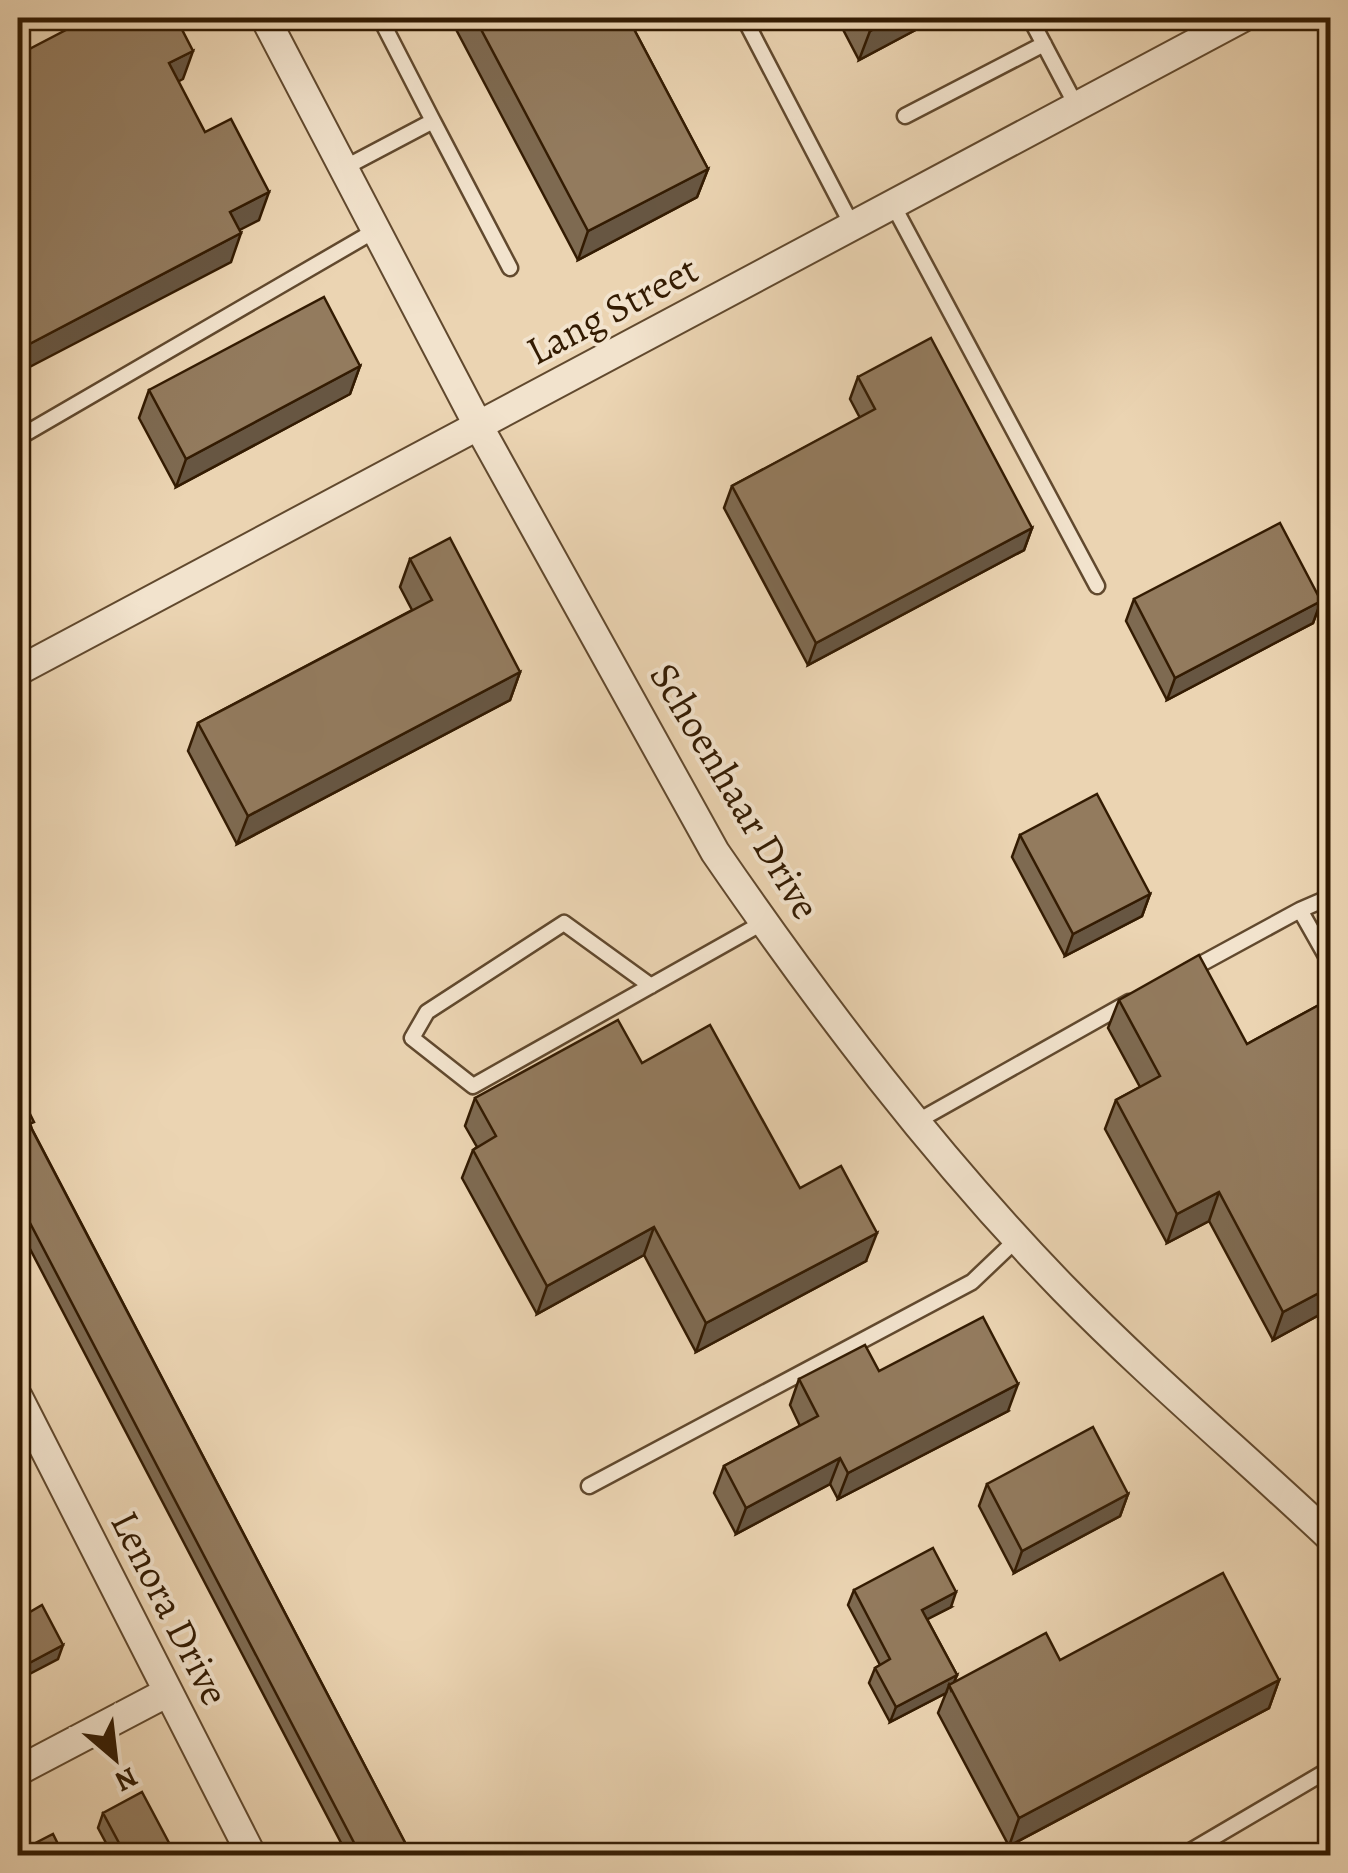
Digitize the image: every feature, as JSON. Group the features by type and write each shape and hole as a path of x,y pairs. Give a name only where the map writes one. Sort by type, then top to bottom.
{"street":[{"name":"Schoenhaar Drive","path":"264,18 479,426 715,852 764,922 876,1074 1017,1238 1067,1292 1330,1537"},
{"name":"Lang Street","path":"18,671 1242,18"},
{"name":"Lenora Drive","path":"18,1397 252,1856"},
{"path":"18,1771 168,1692"}],"lane":[{"path":"380,18 510,268"},
{"path":"744,18 853,227"},
{"path":"1030,18 1077,106"},
{"path":"905,116 1044,44"},
{"path":"344,168 433,121"},
{"path":"893,205 1097,586"},
{"path":"18,438 376,230"},
{"path":"1168,981 1330,897"},
{"path":"1300,910 1330,963"},
{"path":"651,986 564,922 427,1012 412,1038 473,1086 651,986 764,922"},
{"path":"916,1122 1136,999"},
{"path":"589,1486 972,1282 1017,1238"},
{"path":"1182,1856 1330,1768"}],"building":[{"path":"89,18 176,18 193,51 169,63 205,132 231,119 269,192 230,212 241,233 18,350 18,55"},
{"path":"475,18 628,18 708,169 588,231"},
{"path":"862,18 895,18 870,31"},
{"path":"324,297 360,366 186,459 149,390"},
{"path":"931,338 1032,528 816,643 732,486 875,409 858,377"},
{"path":"1280,523 1321,601 1175,678 1134,599"},
{"path":"450,538 520,672 248,816 198,723 432,600 410,559"},
{"path":"1097,794 1150,894 1073,934 1020,835"},
{"path":"1199,955 1247,1044 1330,999 1330,1287 1283,1312 1219,1192 1177,1214 1116,1100 1160,1076 1119,1000"},
{"path":"618,1020 642,1063 710,1025 800,1188 841,1166 877,1233 706,1323 654,1227 547,1286 473,1150 496,1136 475,1098"},
{"path":"18,1090 34,1122 29,1124 412,1856 361,1856 18,1200"},
{"path":"983,1317 1018,1384 848,1473 840,1458 746,1508 724,1466 818,1416 799,1379 865,1345 879,1371"},
{"path":"1093,1427 1128,1494 1022,1551 987,1484"},
{"path":"933,1548 956,1592 922,1610 957,1675 896,1707 875,1668 890,1659 854,1590"},
{"path":"1223,1573 1279,1680 1019,1818 949,1685 1046,1633 1060,1660"},
{"path":"42,1605 63,1645 18,1669 18,1619"},
{"path":"142,1792 176,1856 126,1856 103,1813"},
{"path":"53,1834 64,1856 18,1856 18,1852"}]}
